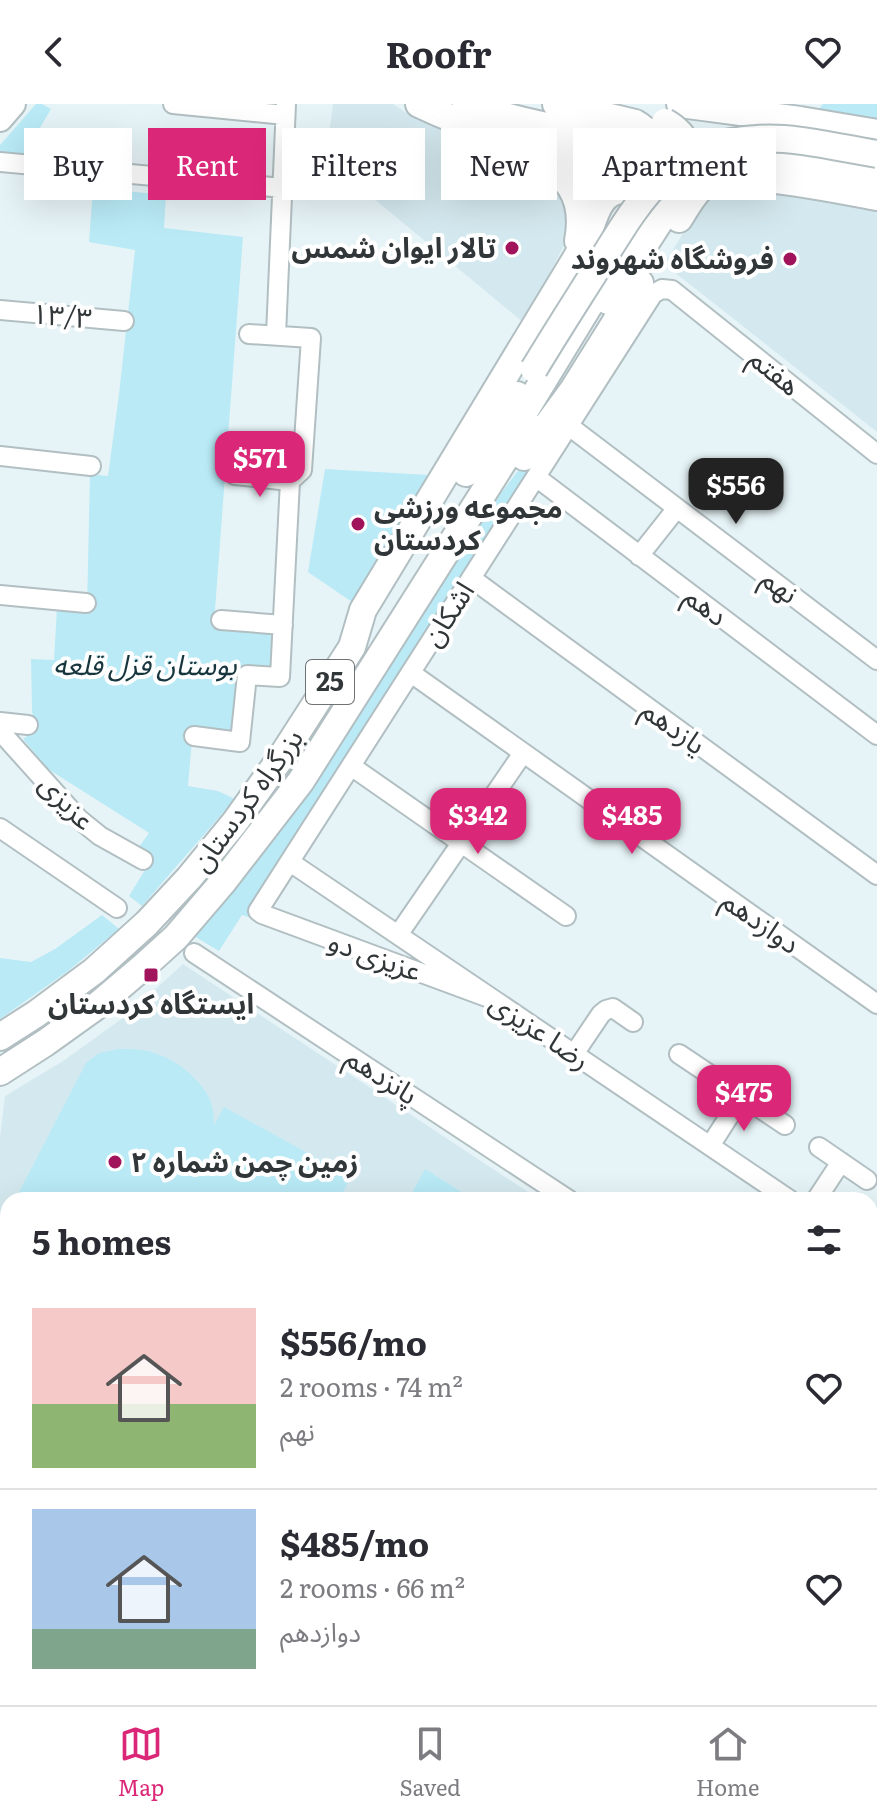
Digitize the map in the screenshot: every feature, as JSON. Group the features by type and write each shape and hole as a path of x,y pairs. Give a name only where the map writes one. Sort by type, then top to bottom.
{"highway":[{"path":"419,104 476,128"},
{"path":"466,104 532,123 605,137 877,174"},
{"path":"556,104 642,126 651,145 646,159 626,168 557,151"},
{"path":"610,104 672,113 800,120 877,133"},
{"name":"25","path":"517,439 669,207 685,175 689,157 687,145 672,113"},
{"name":"25","path":"352,647 650,189 674,167 712,147 756,139 785,140 877,154"},
{"path":"557,170 579,203 581,218 575,260"},
{"path":"476,504 511,471 539,438 606,338 684,210 705,185 716,179 746,177 877,197"},
{"name":"بزرگراه کردستان","path":"0,1037 94,971 147,923 235,822 352,647 363,610 575,260 601,201 622,190 635,192 643,207 640,222 515,427 517,439 301,781 176,937 110,995 0,1072"}],"main road":[{"path":"0,119 13,104"}],"street":[{"path":"173,104 286,110"},
{"path":"0,162 282,188"},
{"path":"276,335 282,200"},
{"name":"اشکان","path":"258,911 655,291 665,288 672,290"},
{"name":"هفتم","path":"672,290 877,454"},
{"name":"۱۳/۳","path":"0,310 124,321"},
{"path":"194,736 240,742 247,675 280,677 290,481 302,470 311,338 249,334"},
{"name":"نهم","path":"569,426 877,660"},
{"path":"0,456 91,466"},
{"path":"235,475 290,481"},
{"name":"دهم","path":"536,477 877,735"},
{"path":"639,556 677,508"},
{"name":"یازدهم","path":"471,578 877,875"},
{"path":"0,595 86,603"},
{"path":"221,620 283,625"},
{"name":"دوازدهم","path":"411,673 877,1004"},
{"path":"0,722 28,725"},
{"name":"عزیزی","path":"0,731 79,819 143,860"},
{"path":"398,935 523,753"},
{"path":"351,766 566,916"},
{"path":"0,828 117,908"},
{"name":"رضا عزیزی","path":"290,862 778,1192"},
{"name":"عزیزی دو","path":"258,911 492,999"},
{"name":"پانزدهم","path":"194,953 557,1192"},
{"path":"574,1054 606,1010 613,1008 633,1022"},
{"path":"679,1054 785,1125"},
{"path":"710,1146 742,1096"},
{"path":"819,1147 867,1180"},
{"path":"821,1192 841,1162"}],"shaded area":[{"path":"333,104 393,104 443,128 441,200 557,200 557,183 575,224 524,323 376,200 425,200 425,128 330,128"},
{"path":"776,189 877,205 877,432 664,264 707,200 776,200"},
{"path":"183,964 528,1192 0,1192 0,1137 5,1096 63,1061 127,1015"}],"green space":[{"path":"36,104 51,109 40,128 24,128 24,155 0,151 0,145"},
{"path":"823,104 877,104 877,126 816,113"},
{"name":"بوستان قزل قلعه","path":"132,192 148,193 148,200 166,200 164,228 243,237 214,623 278,627 276,672 241,670 238,733 193,729 188,786 218,791 235,799 142,906 129,896 153,857 139,847 149,833 48,769 23,739 37,729 32,712 31,659 54,660 57,607 87,608 90,474 108,476 119,394 135,250 89,242 92,200 132,200"},
{"path":"580,200 606,200 588,221"},
{"path":"561,421 474,564 248,917 242,915 219,951 194,936 315,781 492,505 517,472 528,465"},
{"name":"مجموعه ورزشی کردستان","path":"325,469 429,475 352,602 308,572"},
{"path":"102,915 119,929 68,971 0,1019 0,958 31,962 55,949"},
{"path":"119,1049 138,1050 171,1060 203,1088 213,1109 214,1125 224,1107 351,1177 343,1192 19,1192 86,1063 99,1053"},
{"path":"425,1169 461,1192 412,1192"}],"place":[{"name":"تالار ایوان شمس","path":"512,248"},
{"name":"فروشگاه شهروند","path":"790,259"},
{"name":"مجموعه ورزشی کردستان","path":"358,524"},
{"name":"ایستگاه کردستان","path":"151,975"},
{"name":"زمین چمن شماره ۲","path":"115,1162"}]}
